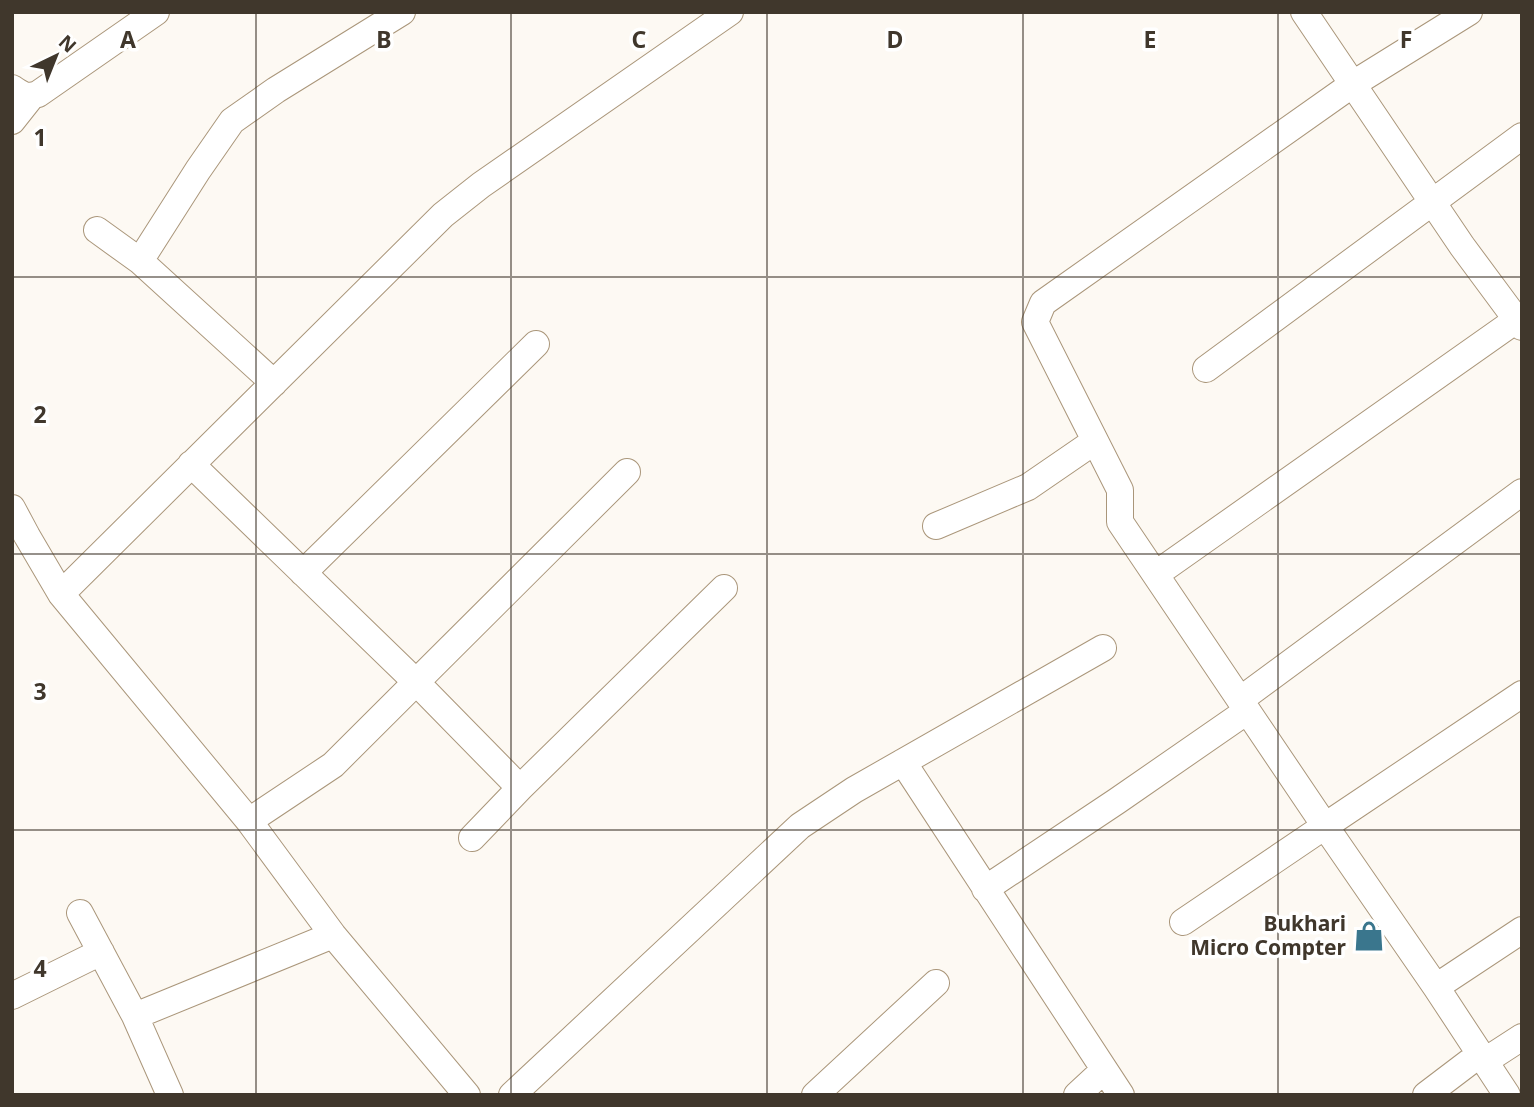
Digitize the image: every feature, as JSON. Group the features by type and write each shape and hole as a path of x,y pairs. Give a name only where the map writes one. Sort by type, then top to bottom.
{"street":[{"path":"12,121 22,92 38,94 156,12"},
{"path":"140,261 232,121 276,90 402,12"},
{"path":"61,594 453,208 481,185 730,12"},
{"path":"1156,574 1520,321 1462,246 1304,12"},
{"path":"1469,12 1353,84 1043,303 1035,323 1120,490 1120,522 1507,1095"},
{"path":"1206,369 1522,136"},
{"path":"97,230 140,261 274,383"},
{"path":"303,573 536,344"},
{"path":"936,526 1028,487 1095,441"},
{"path":"191,464 416,682 520,788"},
{"path":"249,821 333,765 627,472"},
{"path":"985,889 1117,801 1522,492"},
{"path":"12,508 19,541 249,821 333,935 467,1095"},
{"path":"472,838 724,588"},
{"path":"512,1095 800,826 854,790 1103,648"},
{"path":"1184,922 1522,694"},
{"path":"903,762 1121,1095"},
{"path":"80,913 135,1016 170,1095"},
{"path":"1436,987 1522,930"},
{"path":"135,1016 333,935"},
{"path":"12,996 101,952"},
{"path":"815,1095 936,983"},
{"path":"1426,1095 1482,1058 1522,1037"},
{"path":"1077,1095 1104,1070"}],"place":[{"name":"Bukhari Micro Compter","path":"1369,936"}]}
